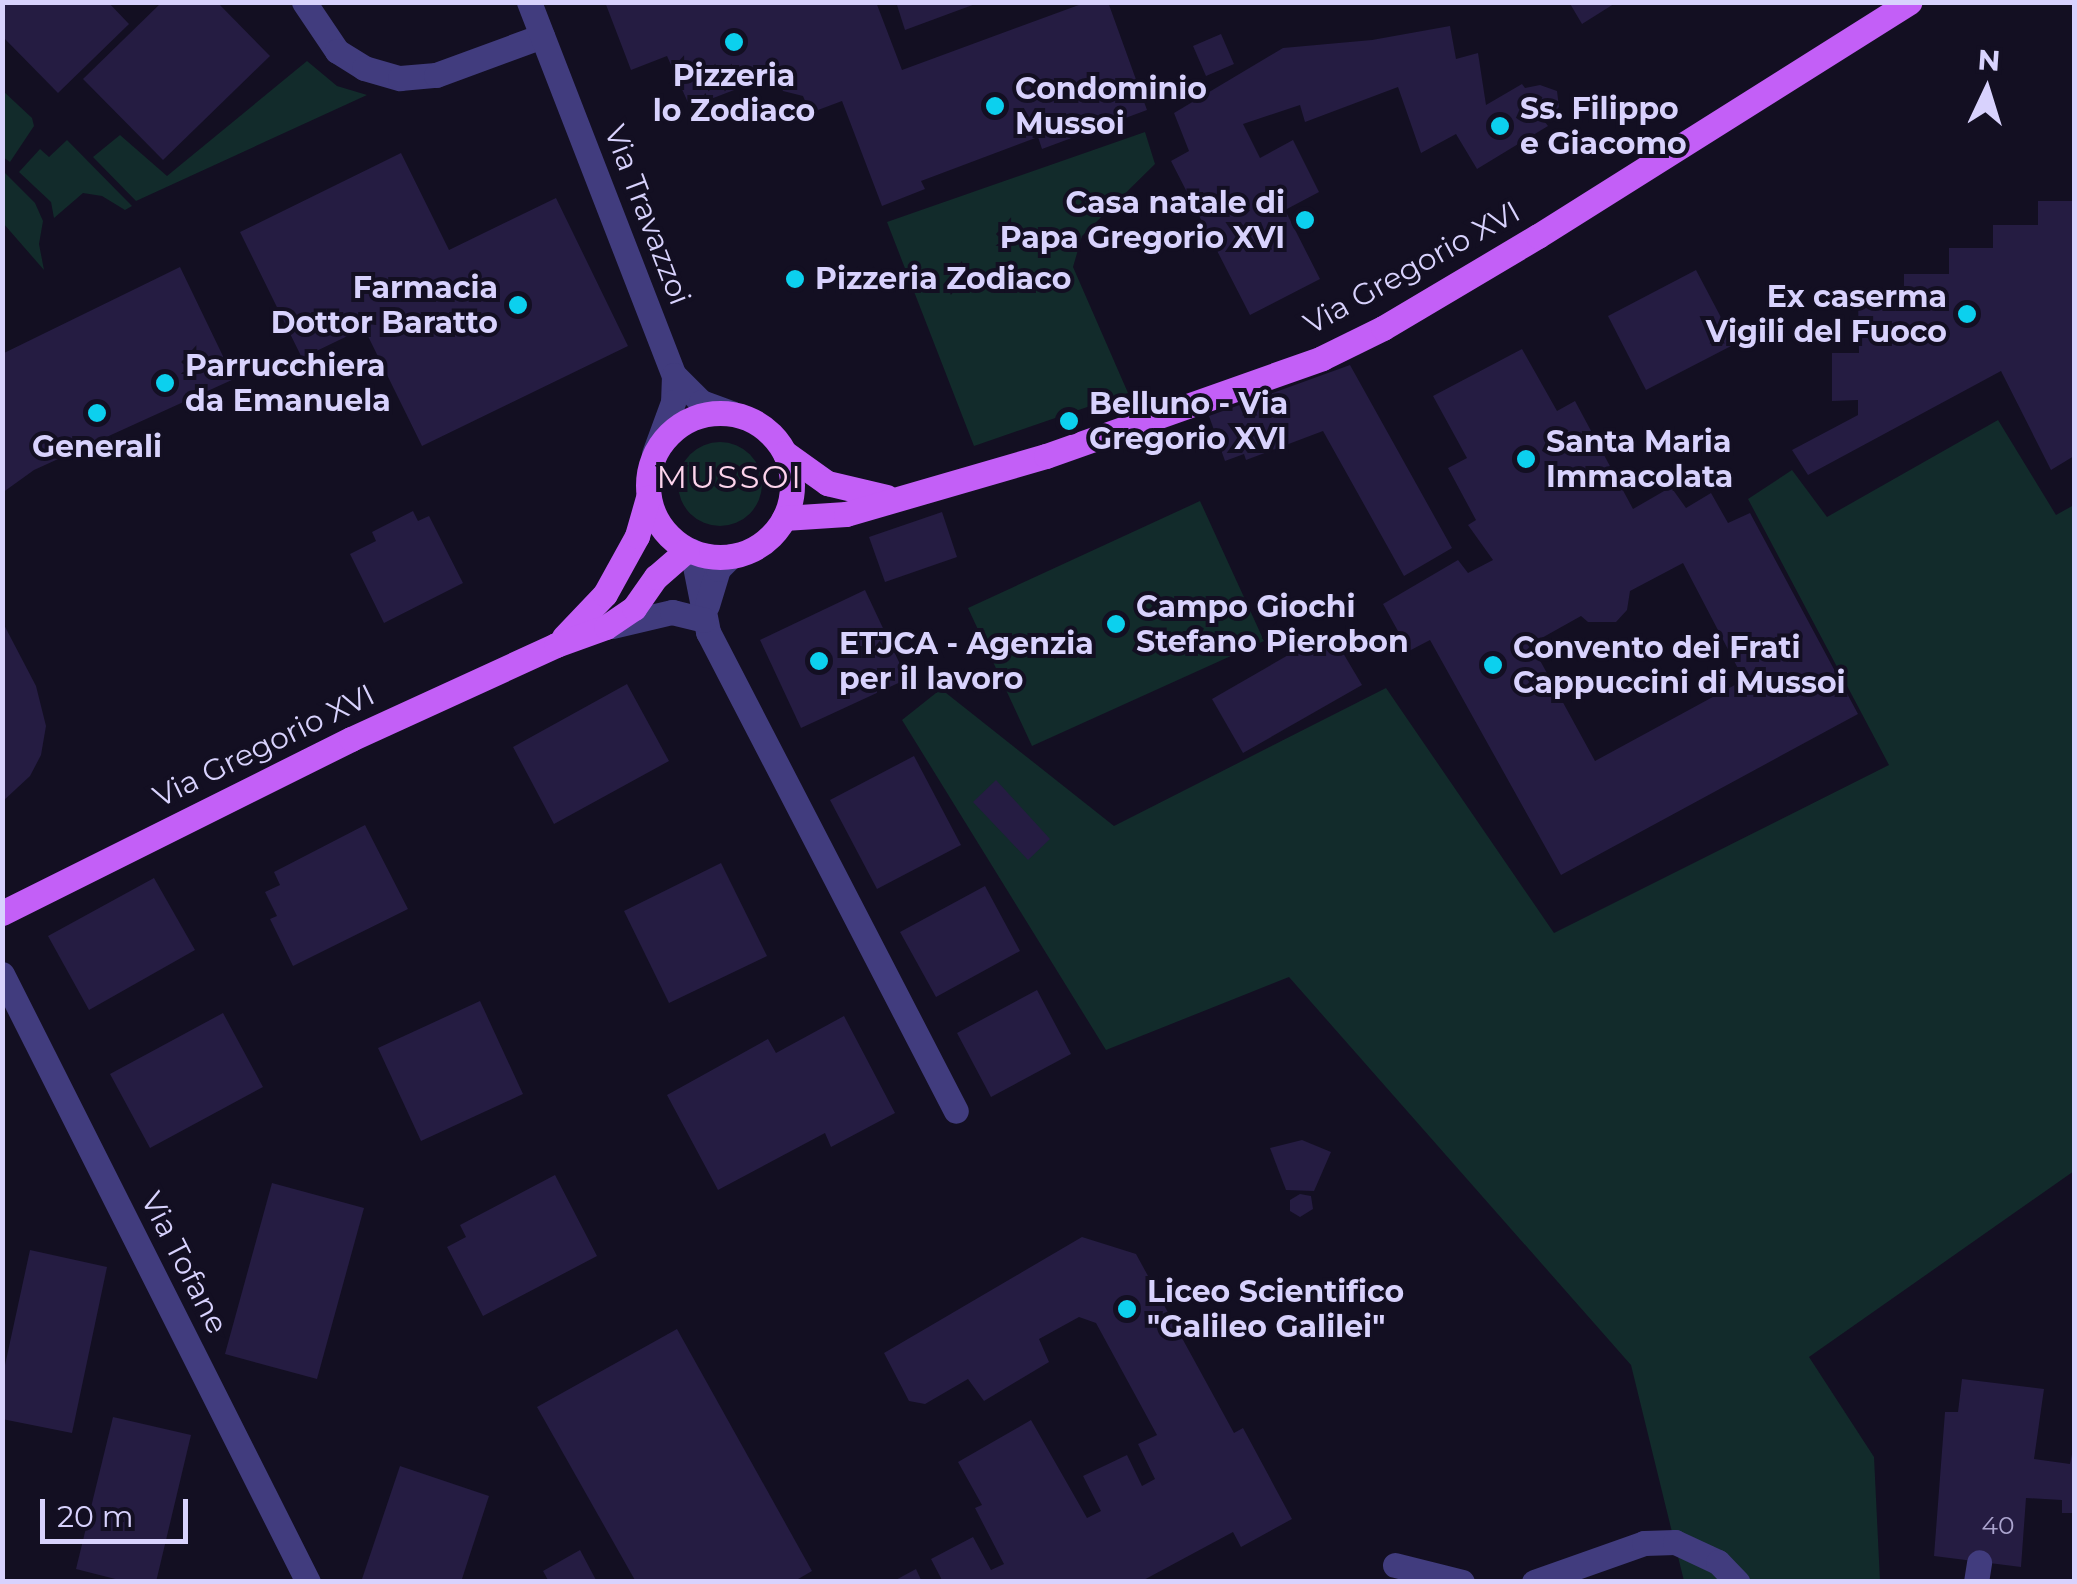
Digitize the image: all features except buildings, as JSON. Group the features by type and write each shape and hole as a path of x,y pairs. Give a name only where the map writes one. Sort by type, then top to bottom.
{"main road":[{"name":"Via Gregorio XVI","path":"784,518 846,514 1046,456 1322,358 1368,336 1538,236 1910,2"},
{"path":"708,414 731,414 772,434 785,453 792,474 784,518 753,550 731,556 689,551 669,537 648,498 654,454 667,434 686,421 708,414"},
{"path":"785,453 826,484 873,497 901,498"},
{"name":"Via Gregorio XVI","path":"556,644 604,594 637,536 648,498"},
{"name":"Via Gregorio XVI","path":"2,913 266,780 556,644 606,628 634,608 656,577 689,551"}],"street":[{"path":"304,2 337,51 364,68 400,78 436,75 542,36"},
{"name":"Via Travazzoi","path":"529,2 674,375"},
{"path":"674,375 701,402 731,414"},
{"path":"654,454 674,402 674,375"},
{"path":"689,551 699,570 704,620 956,1110"},
{"path":"704,620 709,590 718,569 731,556"},
{"name":"Via Gregorio XVI","path":"606,628 672,612 704,620"},
{"name":"Via Tofane","path":"2,974 308,1582"},
{"path":"1534,1582 1644,1544 1675,1542 1718,1562 1737,1582"},
{"path":"1396,1565 1462,1582"}],"green space":[{"path":"307,61 337,86 367,95 136,201 93,157 120,135 167,176"},
{"path":"2,90 32,118 34,126 10,162 3,157"},
{"path":"1145,132 1155,164 1082,236 1073,267 1128,393 974,446 887,222"},
{"path":"67,140 132,206 125,210 102,196 83,193 54,218 51,202 19,172 40,149 49,157"},
{"path":"3,171 35,203 43,221 39,244 44,270 3,223"},
{"path":"1998,420 2056,515 2074,505 2074,1171 1809,1357 1874,1457 1880,1581 1684,1581 1631,1365 1289,977 1106,1050 902,720 941,689 1114,826 1386,688 1554,933 1889,765 1748,499 1792,470 1827,517"},
{"path":"712,442 728,442 744,449 755,460 762,484 759,500 750,514 728,526 712,526 696,519 685,508 678,492 678,476 685,460 696,449"},
{"name":"Campo Giochi Stefano Pierobon","path":"1200,501 1264,641 1032,746 968,608"}],"place":[{"name":"Pizzeria lo Zodiaco","path":"734,42"},
{"name":"Condominio Mussoi","path":"995,106"},
{"name":"Ss. Filippo e Giacomo","path":"1500,126"},
{"name":"Casa natale di Papa Gregorio XVI","path":"1305,220"},
{"name":"Pizzeria Zodiaco","path":"795,279"},
{"name":"Farmacia Dottor Baratto","path":"518,305"},
{"name":"Ex caserma Vigili del Fuoco","path":"1967,314"},
{"name":"Parrucchiera da Emanuela","path":"165,383"},
{"name":"Generali","path":"97,413"},
{"name":"Belluno - Via Gregorio XVI","path":"1069,421"},
{"name":"Santa Maria Immacolata","path":"1526,459"},
{"name":"Campo Giochi Stefano Pierobon","path":"1116,624"},
{"name":"ETJCA - Agenzia per il lavoro","path":"819,661"},
{"name":"Convento dei Frati Cappuccini di Mussoi","path":"1493,665"},
{"name":"Liceo Scientifico \"Galileo Galilei\"","path":"1127,1309"}],"district":[{"name":"MUSSOI","path":"730,477"}]}
